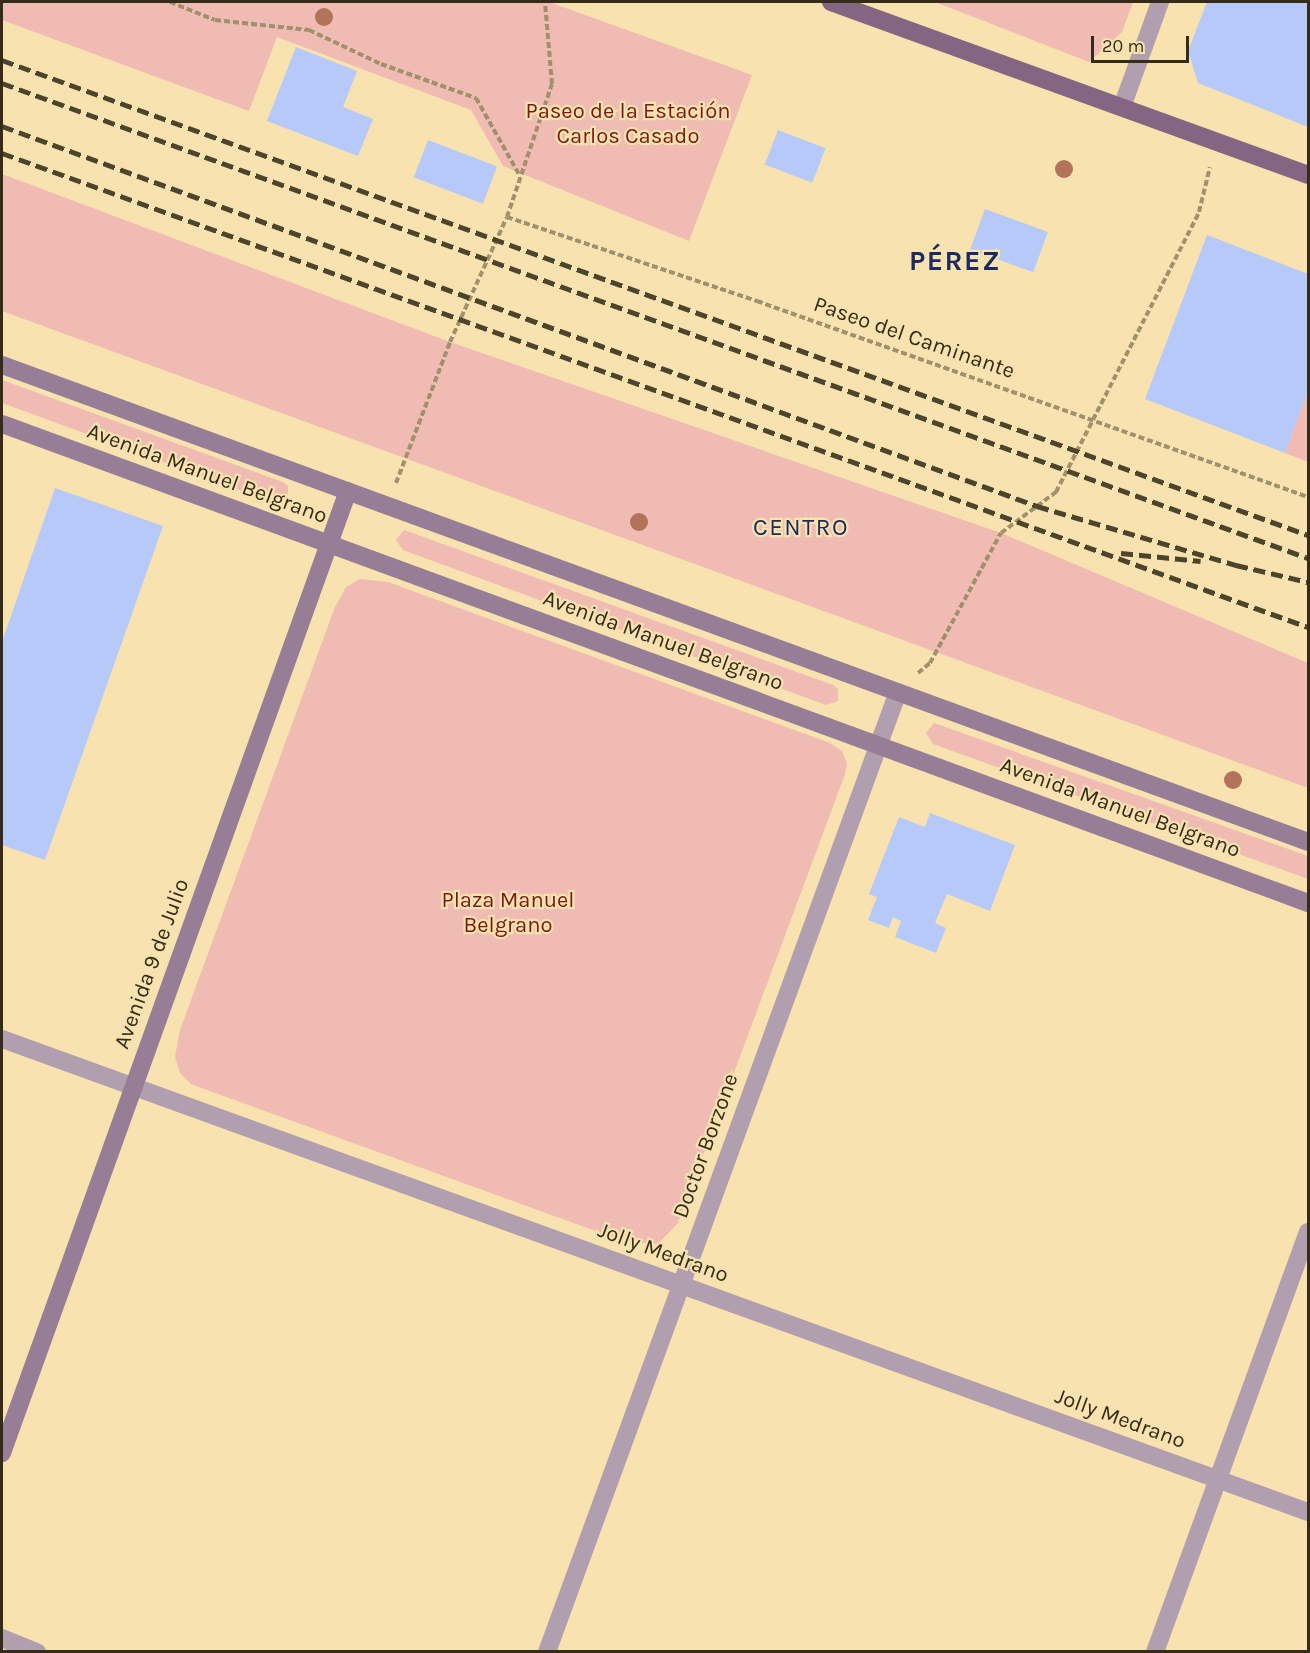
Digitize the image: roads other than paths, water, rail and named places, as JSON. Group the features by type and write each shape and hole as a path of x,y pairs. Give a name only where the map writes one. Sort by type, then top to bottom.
{"main road":[{"path":"831,2 1308,175"},
{"name":"Avenida Manuel Belgrano","path":"2,365 1308,842"},
{"name":"Avenida Manuel Belgrano","path":"2,424 1308,903"},
{"name":"Avenida 9 de Julio","path":"2,1453 348,491"}],"street":[{"path":"1122,107 1160,2"},
{"name":"Doctor Borzone","path":"547,1652 898,692"},
{"name":"Jolly Medrano","path":"2,1039 1308,1512"},
{"path":"1155,1652 1308,1232"},
{"path":"2,1638 37,1652"}],"railway":[{"path":"2,60 1308,535"},
{"path":"2,83 1308,558"},
{"path":"2,126 1037,506 1236,565 1308,582"},
{"path":"2,153 1308,627"},
{"path":"1121,553 1201,561"}],"district":[{"name":"PÉREZ","path":"955,261"},
{"name":"CENTRO","path":"801,528"}],"park label":[{"name":"Paseo de la Estación Carlos Casado","path":"628,124"},
{"name":"Plaza Manuel Belgrano","path":"508,912"}]}
